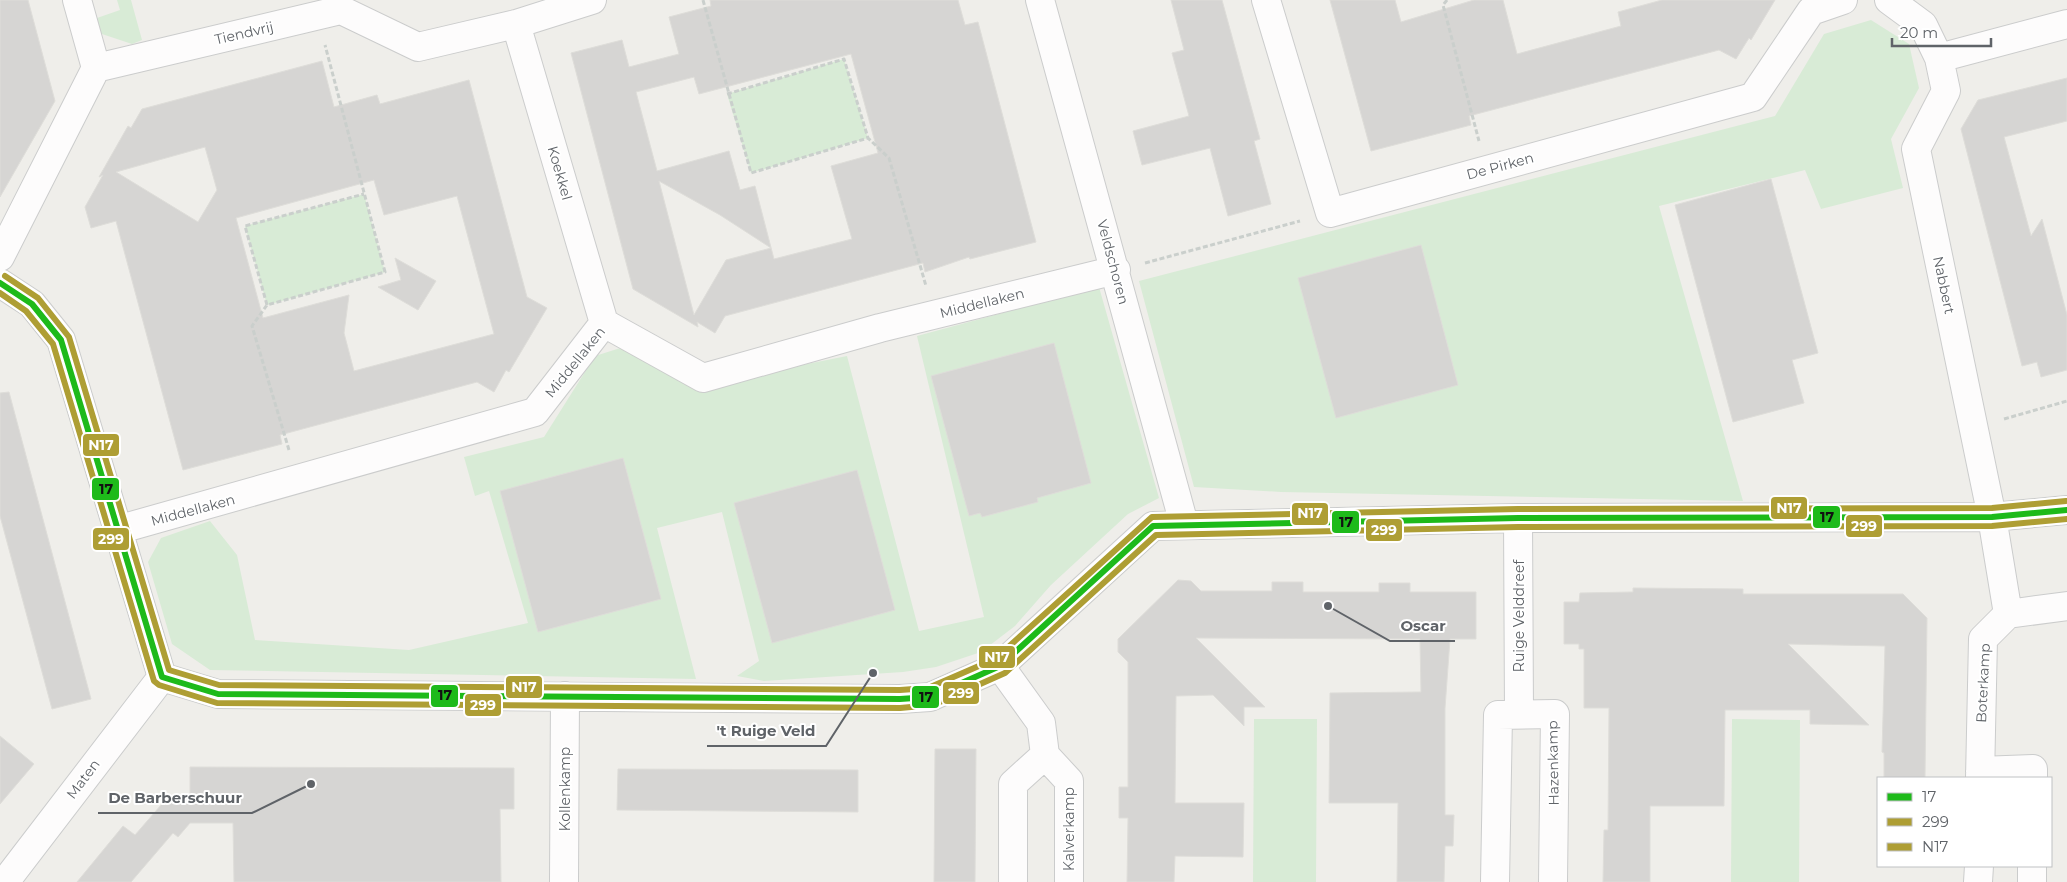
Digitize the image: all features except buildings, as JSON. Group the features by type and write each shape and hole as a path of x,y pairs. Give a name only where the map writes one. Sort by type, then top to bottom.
{"street":[{"path":"0,257 96,68 77,0"},
{"name":"Tiendvrij","path":"96,68 341,10 418,47 516,24 592,0"},
{"name":"Veldschoren","path":"1040,0 1116,270 1184,524"},
{"path":"1266,0 1330,213"},
{"name":"De Pirken","path":"1330,213 1753,97 1811,11 1840,0"},
{"path":"1888,0 1923,25 1939,58 2067,24"},
{"name":"Koekkel","path":"516,24 604,323"},
{"name":"Nabbert","path":"1939,58 1946,91 1916,149 1992,517"},
{"name":"Middellaken","path":"118,530 535,412 604,323 703,378 934,315 1116,270"},
{"path":"0,283 32,304 61,340 162,677 218,694 930,697 1000,666 1153,526 1518,518 1992,517 2067,510"},
{"path":"1992,517 2008,614 2067,606"},
{"name":"Ruige Velddreef","path":"1518,518 1519,714"},
{"name":"Boterkamp","path":"2008,614 1983,639 1980,775 2033,769 2033,777"},
{"path":"1000,666 1041,722 1045,755 1014,784 1013,882"},
{"name":"Maten","path":"5,882 162,677"},
{"name":"Kollenkamp","path":"564,882 566,696"},
{"name":"Hazenkamp","path":"1495,882 1498,715 1555,714 1553,882"},
{"name":"Kalverkamp","path":"1045,755 1069,781 1069,882"},
{"path":"1978,867 1978,882"},
{"path":"2032,867 2032,882"}],"path":[{"path":"703,0 751,173 868,138"},
{"path":"1447,0 1443,5 1487,170"},
{"path":"298,480 252,326 267,305 386,272 317,16"},
{"path":"728,94 844,59 868,138 889,158 934,315"},
{"path":"267,305 245,226 364,194"},
{"path":"1116,270 1330,213"},
{"path":"1974,428 2067,401"}],"green space":[{"path":"117,0 131,0 142,40 132,44 99,33 97,18 120,10"},
{"path":"1871,20 1909,44 1919,88 1891,139 1903,188 1821,209 1805,170 1659,206 1743,501 1281,492 1194,487 1139,281 1775,116 1824,34"},
{"path":"844,59 868,138 751,173 727,94"},
{"path":"364,194 385,272 267,305 245,226"},
{"path":"1099,287 1159,498 1128,514 1051,585 1015,626 981,652 936,667 903,672 764,681 737,676 759,661 722,512 657,528 696,679 210,670 172,644 148,562 161,538 210,521 237,555 255,640 409,650 528,623 489,491 475,496 464,457 544,437 595,356 633,344 703,385 847,356 919,631 984,617 917,336"},
{"path":"1254,719 1317,719 1316,882 1253,882"},
{"path":"1732,719 1800,720 1799,882 1731,882"}],"transit line":[{"name":"N17","path":"5,276 38,298 69,337 169,670 219,685 900,690 928,688 995,659 1152,517 1518,509 1992,508 2066,501"},
{"name":"17","path":"0,283 32,304 61,340 162,677 218,694 900,699 930,697 1000,666 1153,526 1518,518 1992,517 2067,510"},
{"name":"299","path":"0,293 26,311 53,344 154,681 159,685 217,703 900,708 933,705 1005,673 1156,535 1518,527 1992,526 2067,519"}],"place":[{"name":"Oscar","path":"1328,606"},
{"name":"'t Ruige Veld","path":"873,673"},
{"name":"De Barberschuur","path":"311,784"}]}
